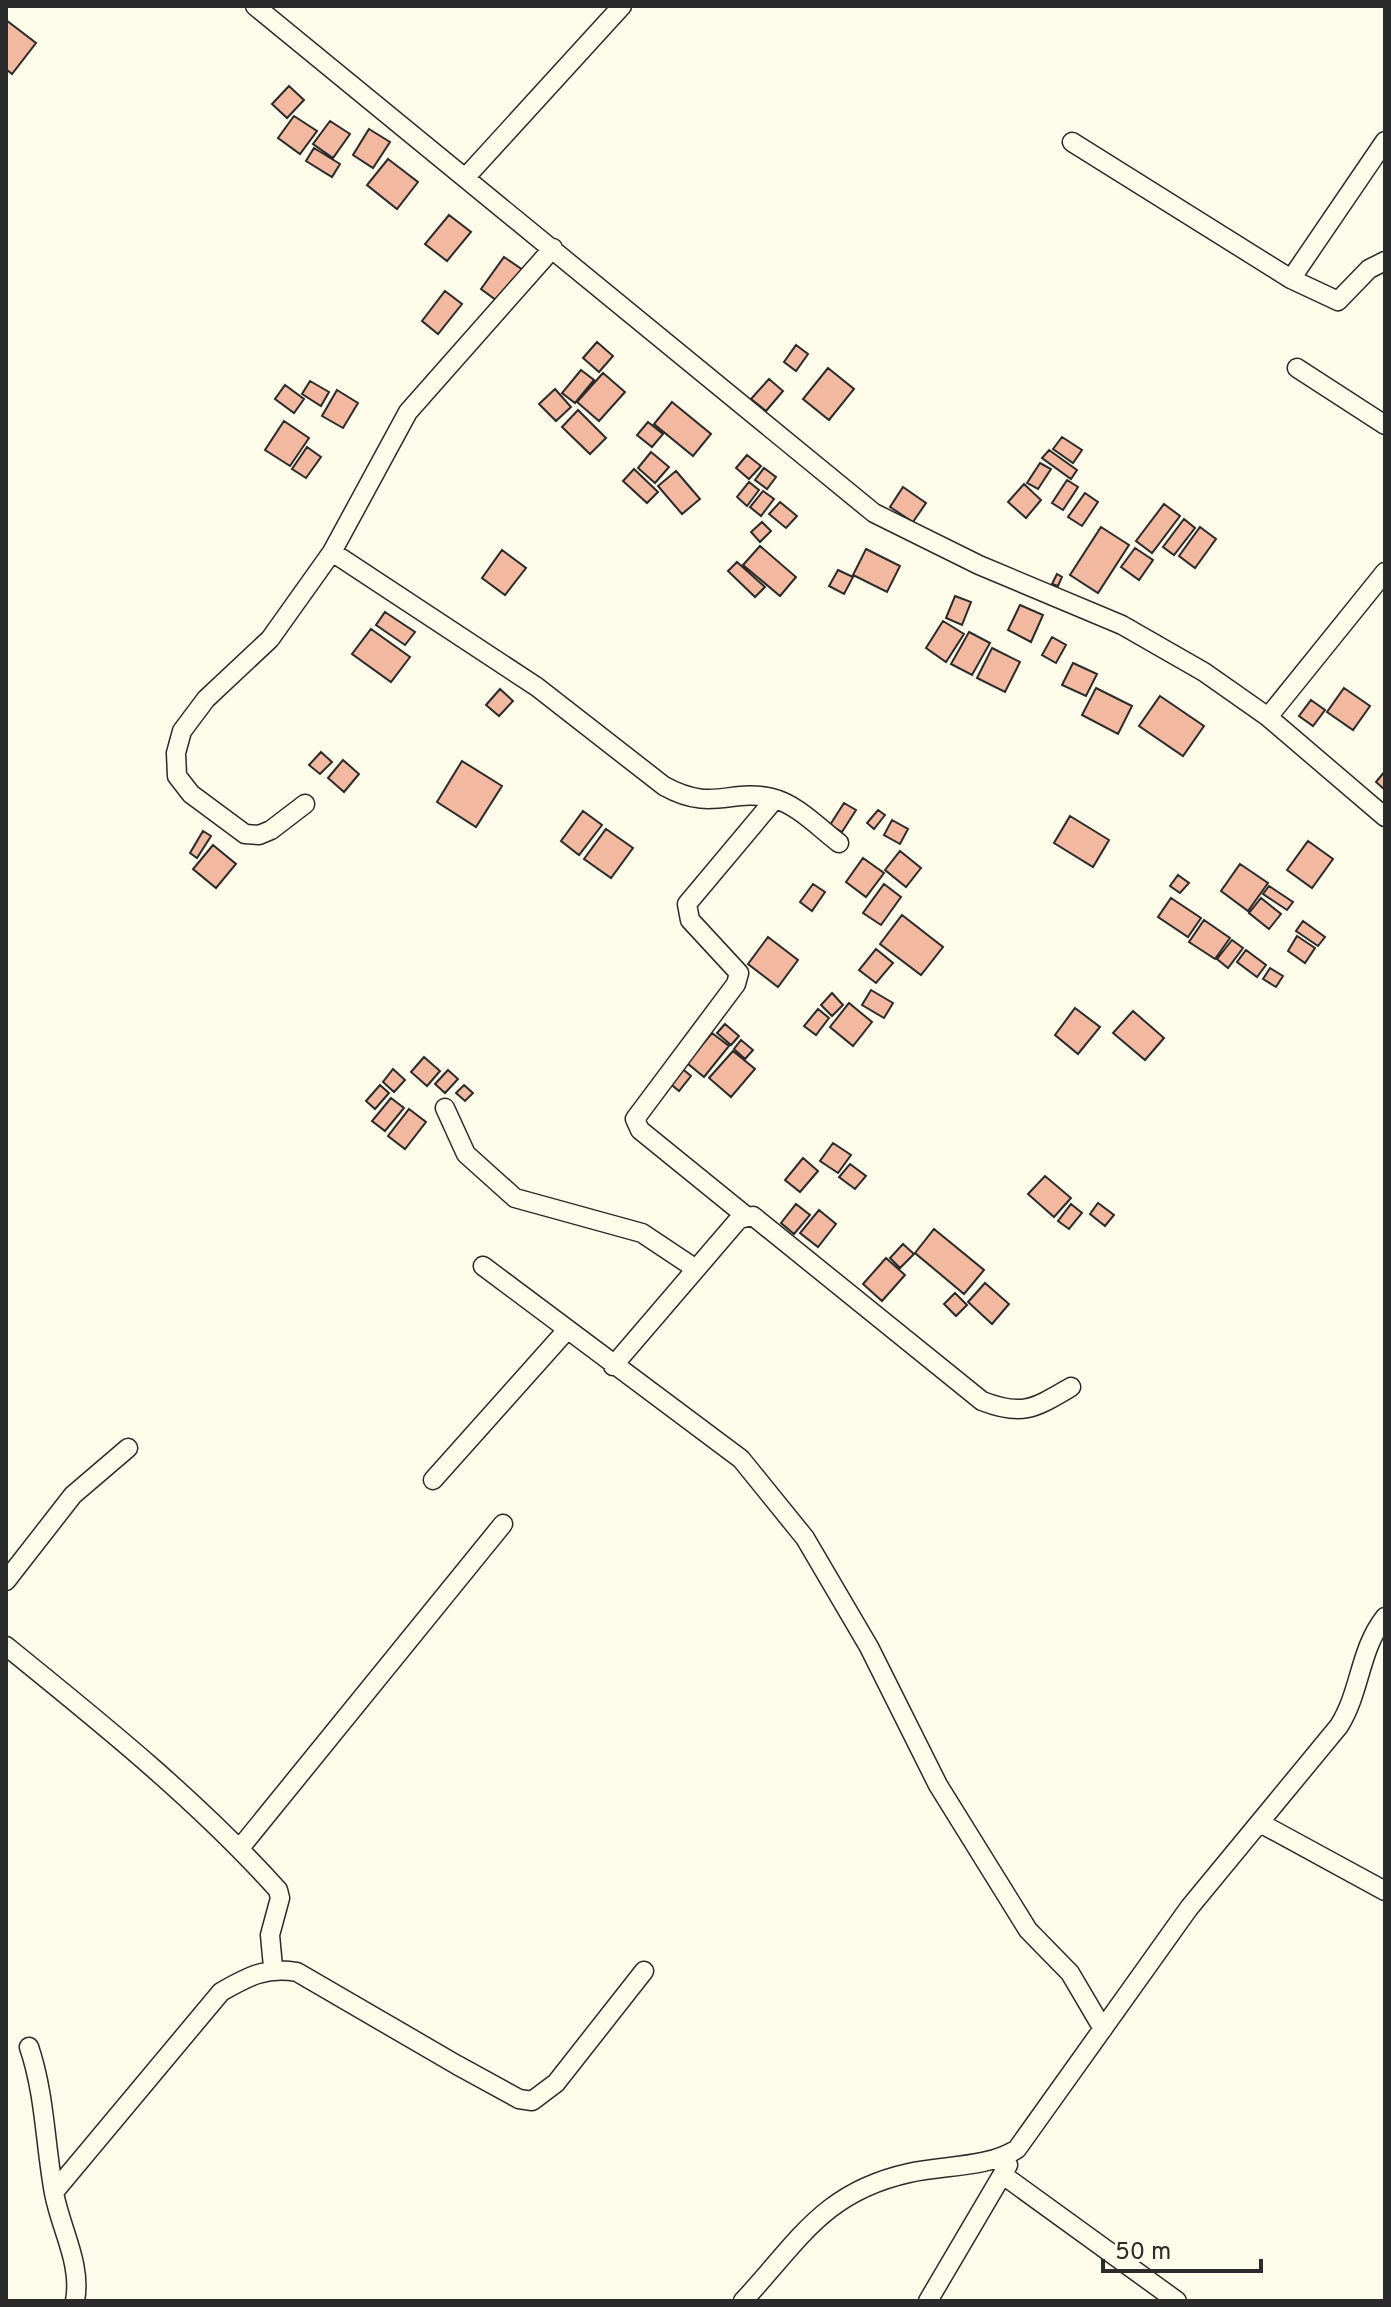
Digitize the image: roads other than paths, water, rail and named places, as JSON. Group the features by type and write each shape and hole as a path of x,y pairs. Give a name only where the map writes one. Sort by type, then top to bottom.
{"street":[{"path":"255,6 874,513 979,565 1122,625 1228,687 1268,717 1385,817"},
{"path":"465,178 622,6"},
{"path":"1291,279 1385,141"},
{"path":"1072,142 1291,279 1338,301 1369,269 1385,261"},
{"path":"305,804 271,830 259,835 245,834 191,794 177,776 176,753 182,731 206,699 270,639 332,552 408,412 553,248"},
{"path":"1297,368 1385,425"},
{"path":"332,552 537,687 664,786 685,797 712,801 759,796 775,799 839,843"},
{"path":"1268,717 1385,572"},
{"path":"746,1216 640,1130 635,1119 736,984 739,973 690,920 687,904 775,799"},
{"path":"445,1108 466,1154 515,1198 642,1233 696,1269"},
{"path":"613,1366 739,1219 746,1216 758,1217 832,1281 982,1401 1000,1408 1031,1410 1071,1387"},
{"path":"483,1266 741,1459 805,1538 869,1647 938,1785 1028,1930 1070,1973 1103,2029"},
{"path":"433,1480 566,1331"},
{"path":"6,1581 73,1495 128,1448"},
{"path":"240,1848 503,1524"},
{"path":"928,2301 1017,2149 1189,1908 1262,1824 1348,1712 1367,1644 1385,1617"},
{"path":"6,1646 93,1716 240,1848 278,1890 280,1898 270,1935 273,1967"},
{"path":"1262,1824 1385,1891"},
{"path":"54,2192 221,1992 273,1967 297,1972 457,2065 519,2099 532,2101 556,2083 644,1971"},
{"path":"29,2047 39,2076 54,2192 65,2240 78,2272 75,2301"},
{"path":"743,2301 808,2227 833,2203 850,2193 908,2173 991,2159 1017,2149"},
{"path":"1003,2175 1177,2301"}]}
